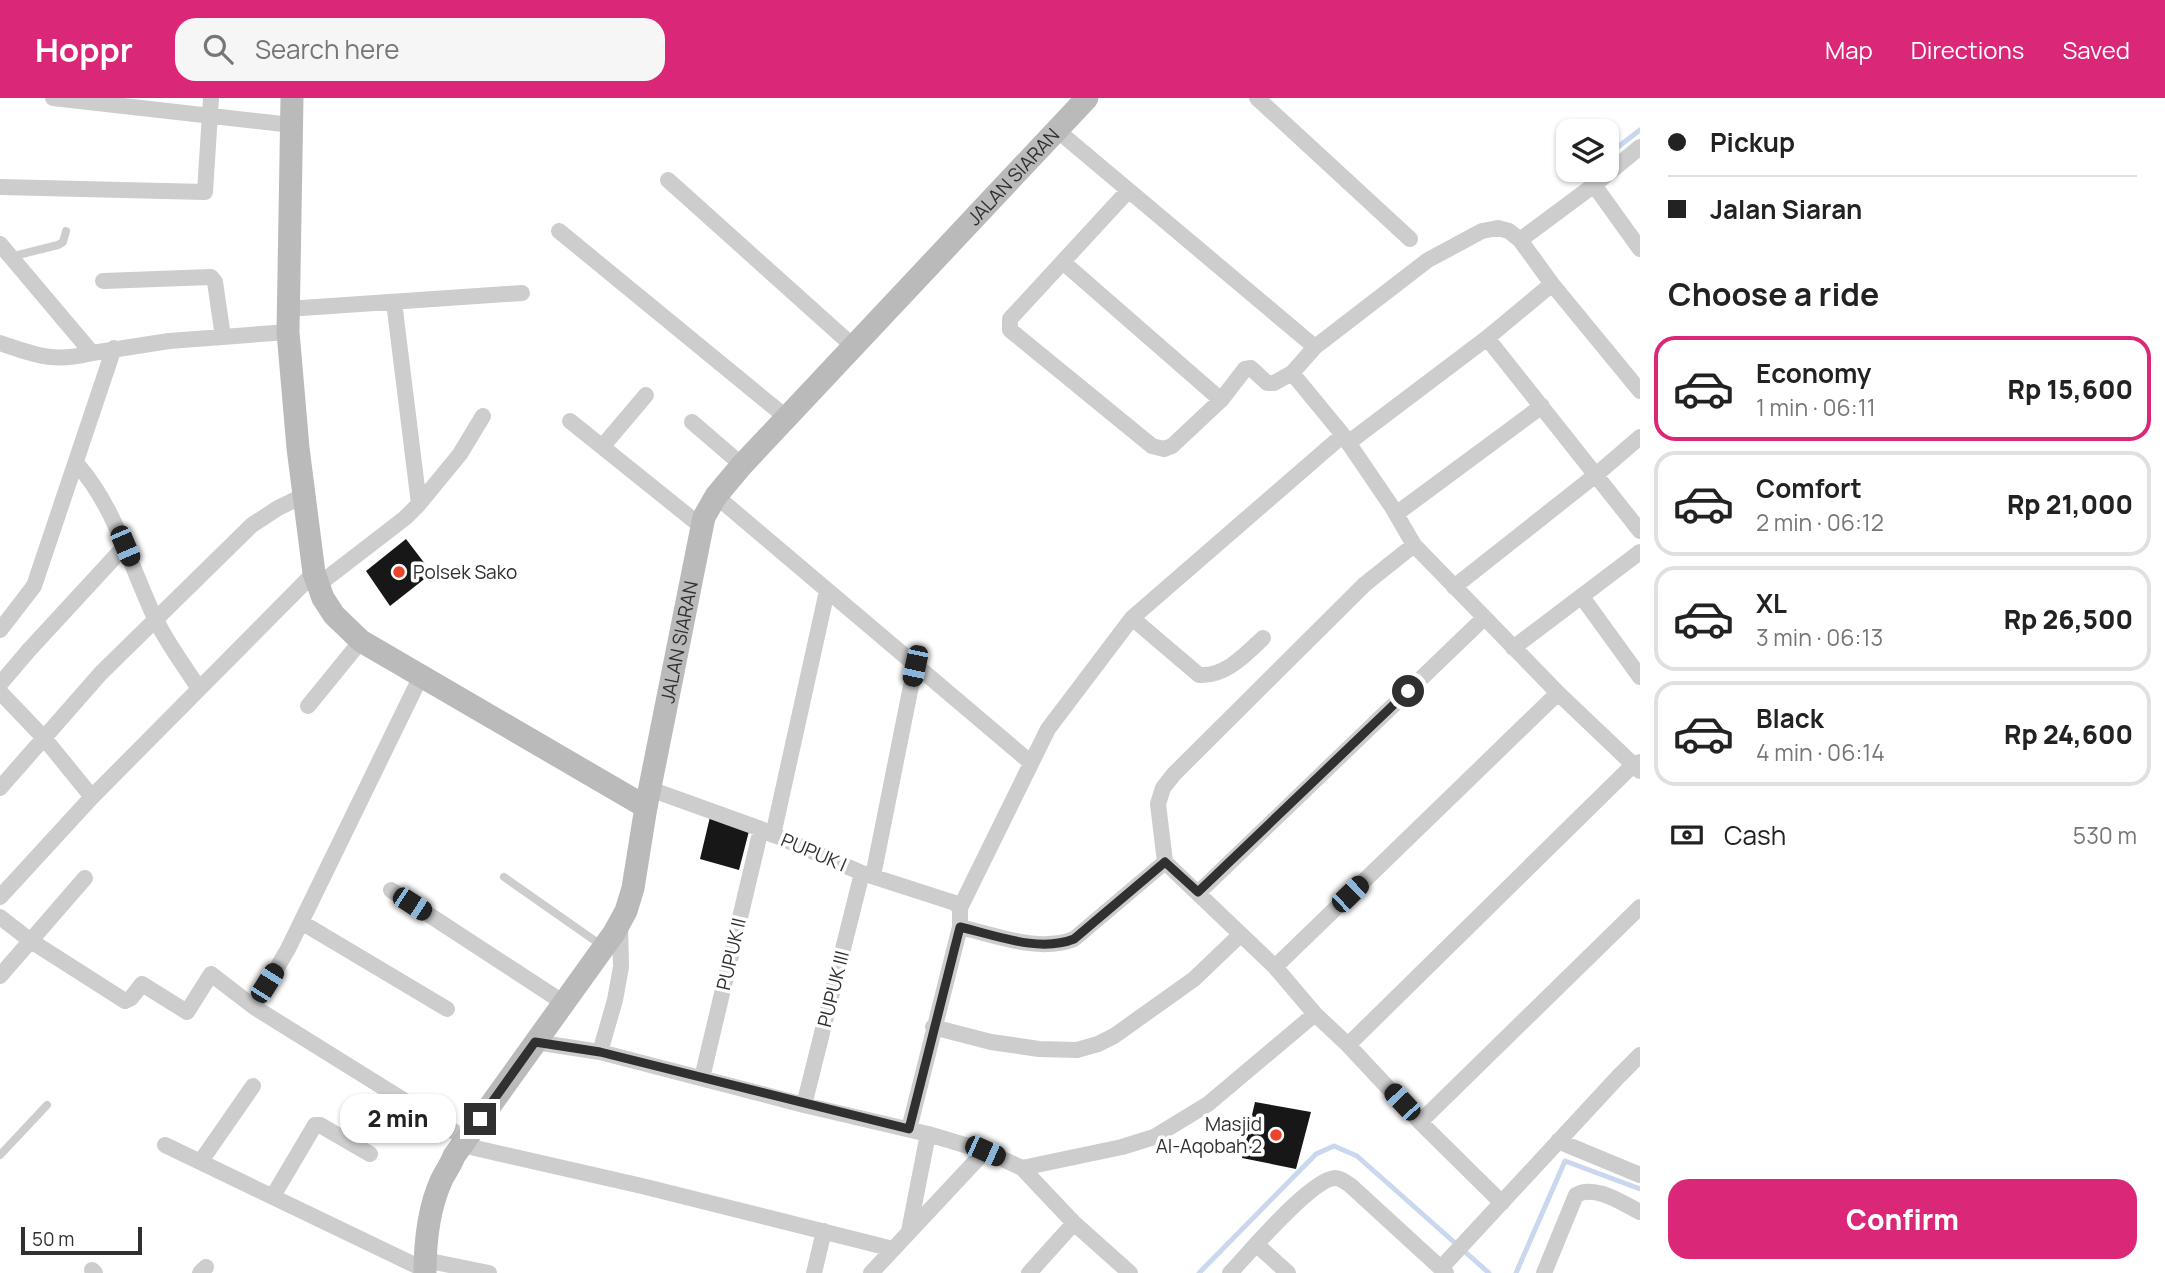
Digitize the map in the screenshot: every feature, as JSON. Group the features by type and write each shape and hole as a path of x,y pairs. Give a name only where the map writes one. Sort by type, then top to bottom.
{"street":[{"path":"53,98 292,125"},
{"path":"0,187 205,192 211,98"},
{"path":"292,98 288,332 298,448 316,579 323,598 334,615 361,641 648,798"},
{"path":"1257,98 1410,239"},
{"name":"JALAN SIARAN","path":"425,1268 435,1200 442,1180 464,1142 620,924 632,888 706,511 743,465 1058,131 1077,101"},
{"path":"1058,131 1315,347"},
{"path":"1520,240 1640,147"},
{"path":"668,180 854,347"},
{"path":"1594,185 1640,249"},
{"path":"1128,191 1010,319 1010,330 1152,446 1164,449 1172,446 1220,400 1240,373 1247,368 1255,371 1267,383 1274,383 1292,373 1315,347 1428,260 1482,231 1498,228 1509,231 1520,240 1552,284 1640,391"},
{"path":"559,231 787,418"},
{"path":"5,250 92,353"},
{"path":"1063,263 1220,400"},
{"path":"103,281 211,277 215,282 223,337"},
{"path":"909,1129 960,927 960,908 1048,729 1132,618 1346,439 1487,338 1552,284"},
{"path":"287,309 522,293"},
{"path":"394,302 419,505"},
{"path":"0,343 47,358 60,359 114,348 288,332"},
{"path":"1487,338 1640,531"},
{"path":"0,630 34,586 114,348"},
{"path":"1292,373 1346,439 1414,545 1558,693 1638,766 1348,1045"},
{"path":"603,447 646,395"},
{"path":"1396,514 1542,406"},
{"path":"0,897 92,797 199,689 316,579 405,518 419,505 460,454 483,416"},
{"path":"570,421 702,527"},
{"path":"692,422 743,465"},
{"path":"1454,587 1640,437"},
{"path":"76,464 103,502 125,546 155,619 199,689"},
{"path":"0,788 101,673 252,525 305,495"},
{"path":"716,496 1030,762"},
{"path":"1414,545 1365,584 1168,781 1158,804 1165,862 1275,967 1315,1014 1502,1203"},
{"path":"0,684 125,546"},
{"path":"1513,648 1640,552"},
{"name":"PUPUK II","path":"702,1078 827,591"},
{"path":"1582,597 1640,677"},
{"path":"1132,618 1199,675 1218,674 1243,657 1263,638"},
{"path":"1198,892 1484,618"},
{"path":"308,706 361,641"},
{"name":"PUPUK III","path":"804,1105 868,875 915,666"},
{"path":"254,1007 288,949 421,676"},
{"path":"0,692 44,738 92,797"},
{"path":"1275,967 1558,693"},
{"name":"PUPUK I","path":"648,798 767,832 868,875 955,902 960,908"},
{"path":"960,927 1041,945 1060,944 1074,939 1165,862"},
{"path":"0,976 85,878"},
{"path":"391,890 564,1003"},
{"path":"1420,1122 1640,907"},
{"path":"0,917 126,1001 141,984 187,1012 211,974 254,1007 464,1142 893,1250"},
{"path":"301,922 447,1009"},
{"path":"600,1052 621,967 620,924"},
{"path":"933,1027 991,1042 1039,1049 1077,1050 1098,1044 1114,1036 1194,979 1240,934"},
{"path":"1022,1168 1122,1147 1154,1137 1208,1104 1315,1014"},
{"path":"535,1042 600,1052 804,1105 909,1129 985,1151 1022,1168 1074,1223 1130,1273"},
{"path":"1230,1273 1312,1190 1323,1182 1340,1179 1446,1267 1558,1141 1640,1056"},
{"path":"201,1161 253,1086"},
{"path":"272,1196 315,1125 320,1125 370,1154"},
{"path":"908,1233 928,1134"},
{"path":"1558,1141 1640,1175"},
{"path":"164,1145 425,1268 489,1273"},
{"path":"871,1273 985,1151"},
{"path":"1544,1273 1576,1195 1582,1192 1598,1192 1640,1212"},
{"path":"1029,1273 1074,1223"},
{"path":"814,1273 824,1231"},
{"path":"1257,1245 1287,1273"}],"lane":[{"path":"5,250 58,245 63,242 66,231"},
{"path":"504,877 603,947"},
{"path":"0,1155 47,1105"}],"building":[{"name":"Polsek Sako","path":"406,539 432,573 390,606 366,571"},
{"path":"710,817 749,831 739,870 700,859"},
{"name":"Masjid Al-Aqobah 2","path":"1255,1102 1311,1112 1296,1169 1242,1158"}],"waterway":[{"path":"1619,146 1640,130"},
{"path":"1199,1273 1316,1154 1334,1146 1357,1156 1489,1273"},
{"path":"1516,1273 1565,1161 1640,1189"}],"place":[{"name":"Polsek Sako","path":"399,572"},
{"name":"Masjid Al-Aqobah 2","path":"1276,1135"}],"route":[{"path":"480,1119 535,1042 600,1052 804,1105 909,1129 960,927 1041,945 1060,944 1074,939 1165,862 1198,892 1408,691"}]}
